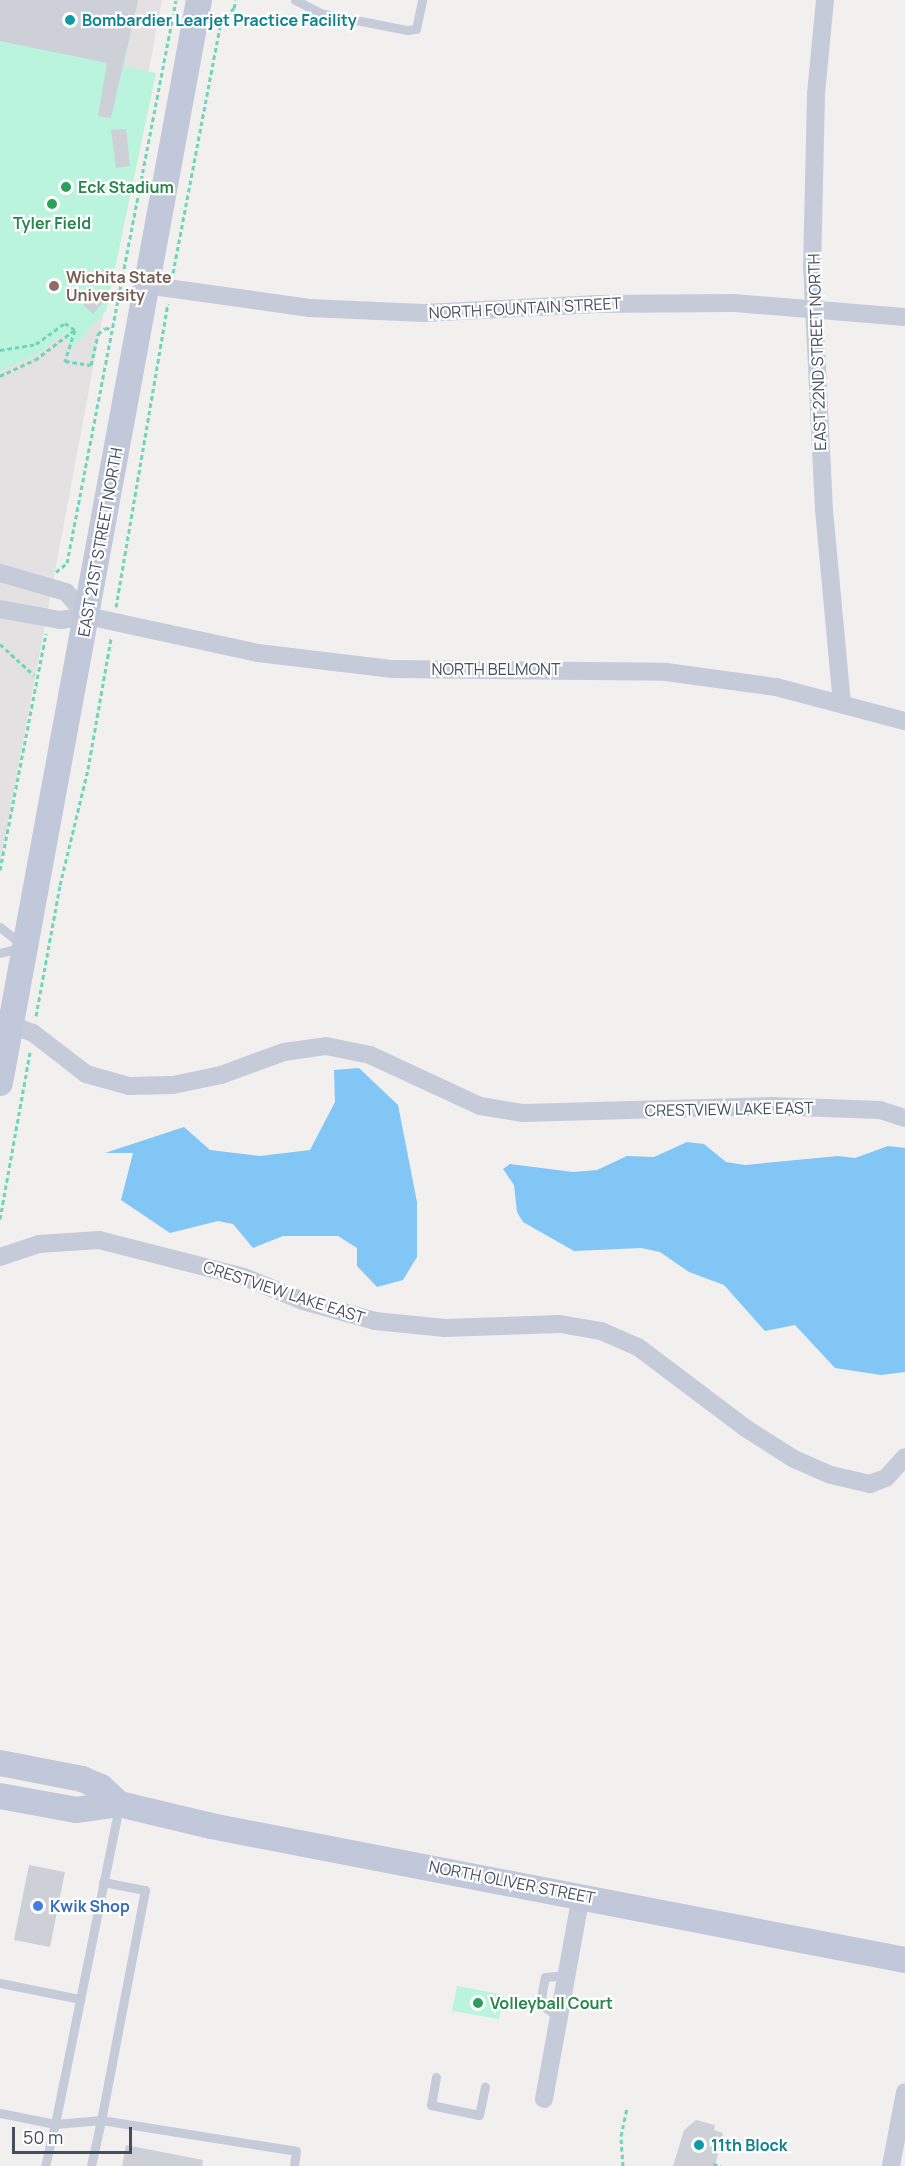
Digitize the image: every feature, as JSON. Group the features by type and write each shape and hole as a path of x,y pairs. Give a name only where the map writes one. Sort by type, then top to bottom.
{"main road":[{"name":"EAST 21ST STREET NORTH","path":"0,1083 199,0"},
{"name":"NORTH OLIVER STREET","path":"0,1763 82,1779 101,1787 119,1804"},
{"name":"NORTH OLIVER STREET","path":"0,1796 76,1810 119,1804 294,1842 581,1895 905,1960"}],"street":[{"name":"EAST 22ND STREET NORTH","path":"825,0 816,94 814,309 824,510 842,704"},
{"name":"NORTH FOUNTAIN STREET","path":"146,285 300,308 424,313 598,304 734,303 905,317"},
{"path":"0,573 52,578 87,616"},
{"name":"NORTH BELMONT","path":"0,609 47,619 87,616 258,653 393,669 666,672 776,687 905,721"},
{"name":"CRESTVIEW LAKE EAST","path":"11,1025 33,1033 86,1074 129,1086 173,1085 221,1075 284,1052 326,1046 370,1055 480,1106 524,1113 770,1106 880,1110 905,1118"},
{"name":"CRESTVIEW LAKE EAST","path":"0,1257 39,1244 99,1240 244,1277 303,1301 375,1321 445,1328 560,1324 600,1330 638,1347 747,1429 794,1459 853,1483 870,1484 886,1478 905,1457"},
{"path":"544,2098 581,1895"},
{"path":"891,2166 905,2092"}],"lane":[{"path":"295,0 320,13 408,30 416,29 422,0"},
{"path":"0,927 25,947"},
{"path":"0,953 25,947"},
{"path":"45,2166 119,1804"},
{"path":"91,2166 145,1890 103,1882"},
{"path":"0,1983 80,1999"},
{"path":"436,2077 430,2105 479,2115 485,2087"},
{"path":"0,2113 55,2124 101,2120 296,2151 294,2166"}],"path":[{"path":"52,578 67,563 176,0"},
{"path":"0,350 36,344 65,323 75,330"},
{"path":"75,330 65,361 91,365 98,334 105,328 112,329"},
{"path":"0,376 35,360 75,330"},
{"path":"0,870 47,619"},
{"path":"0,644 35,675"},
{"path":"623,2166 621,2136 627,2107"},
{"path":"713,2164 721,2166"}],"shaded area":[{"name":"Eck Stadium","path":"0,0 162,0 0,865"}],"green space":[{"name":"Eck Stadium","path":"0,0 138,0 124,66 156,73 106,311 73,348 62,335 39,353 0,371"},
{"name":"Volleyball Court","path":"457,1986 504,1995 499,2019 452,2011"}],"water":[{"path":"359,1068 398,1105 417,1202 417,1257 403,1280 377,1287 357,1266 357,1248 338,1236 283,1236 253,1248 233,1224 218,1221 170,1233 121,1200 133,1153 105,1153 184,1127 210,1150 260,1156 310,1150 335,1102 334,1070"},
{"path":"687,1142 704,1144 726,1162 745,1165 838,1156 855,1158 888,1146 905,1148 905,1372 881,1375 835,1368 795,1325 765,1331 724,1285 689,1272 660,1252 641,1248 574,1251 523,1222 517,1212 514,1185 503,1169 510,1164 573,1172 597,1170 627,1156 654,1157"}],"building":[{"name":"Bombardier Learjet Practice Facility","path":"0,0 138,0 111,118 98,116 107,63 0,41"},
{"path":"126,129 130,166 116,168 111,130"},
{"path":"95,292 105,300 93,314 83,305"},
{"path":"29,1865 65,1872 50,1947 14,1940"},
{"name":"11th Block","path":"696,2120 715,2125 714,2130 723,2133 715,2166 673,2166 684,2130"},
{"path":"126,2145 203,2160 202,2166 122,2166"}],"place":[{"name":"Bombardier Learjet Practice Facility","path":"70,20"},
{"name":"Eck Stadium","path":"66,187"},
{"name":"Tyler Field","path":"52,204"},
{"name":"Wichita State University","path":"54,286"},
{"name":"Kwik Shop","path":"38,1906"},
{"name":"Volleyball Court","path":"478,2003"},
{"name":"11th Block","path":"699,2145"}]}
